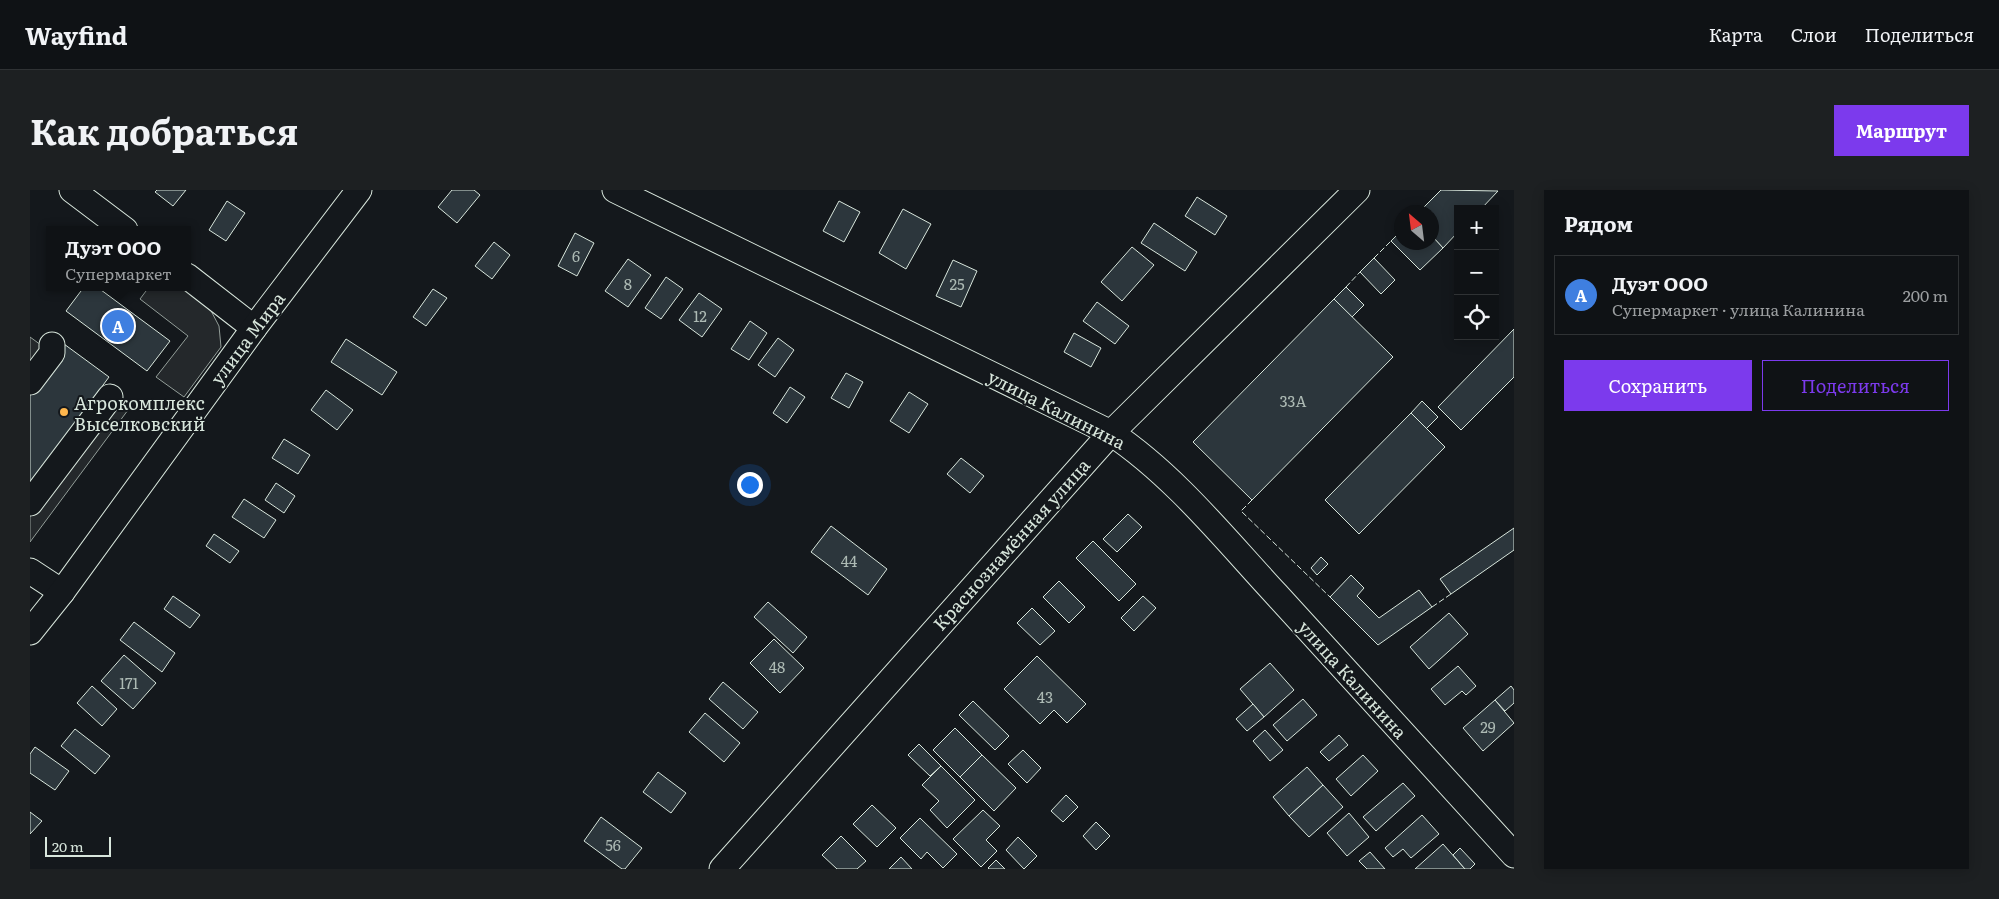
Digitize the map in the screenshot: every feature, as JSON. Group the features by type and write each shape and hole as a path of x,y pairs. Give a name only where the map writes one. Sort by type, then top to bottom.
{"street":[{"path":"72,190 120,226"},
{"name":"улица Мира","path":"30,632 62,592 254,328 359,190"},
{"name":"улица Калинина","path":"615,190 1111,433 1150,462 1218,530 1514,855"},
{"name":"Краснознамённая улица","path":"722,869 1111,433 1357,190"},
{"path":"191,279 254,328"},
{"path":"30,382 52,353 52,345"},
{"path":"30,503 110,397"},
{"path":"30,571 62,592"}],"shaded area":[{"path":"146,291 187,291 209,307 219,326 221,347 184,397 156,377 188,336 140,299"},
{"path":"30,337 52,353 30,382"},
{"path":"110,397 128,410 30,542 30,503"}],"building":[{"path":"157,190 186,190 173,206 155,192"},
{"path":"452,190 474,190 480,195 457,223 438,207"},
{"path":"1441,190 1498,191 1485,205 1454,205 1454,236 1443,248 1439,244 1439,205 1426,205"},
{"path":"1197,197 1227,216 1215,235 1185,216"},
{"path":"227,201 245,213 226,241 209,230"},
{"path":"839,201 860,212 844,242 823,231"},
{"path":"903,209 931,224 906,269 879,253"},
{"path":"1154,223 1197,252 1185,271 1141,243"},
{"path":"575,233 594,243 577,276 558,266"},
{"path":"494,242 510,255 492,279 475,266"},
{"path":"1439,244 1443,248 1420,270 1400,250 1439,250"},
{"path":"1132,247 1154,265 1122,301 1101,282"},
{"path":"1374,258 1395,280 1381,294 1360,272"},
{"path":"628,259 651,275 628,307 605,291"},
{"path":"953,260 977,271 961,307 936,296"},
{"path":"666,277 683,289 661,319 645,308"},
{"path":"1346,287 1364,305 1352,317 1334,299"},
{"path":"433,289 447,298 426,326 413,317"},
{"path":"81,291 102,291 170,341 147,371 66,311"},
{"path":"699,293 722,309 702,337 679,320"},
{"path":"1334,299 1393,357 1252,500 1193,442"},
{"path":"1097,302 1129,326 1115,344 1083,321"},
{"path":"750,321 767,333 749,360 731,349"},
{"path":"1514,329 1514,377 1461,430 1438,407"},
{"path":"1074,333 1101,348 1091,367 1064,352"},
{"path":"778,338 794,350 775,377 758,365"},
{"path":"346,339 397,372 382,395 331,362"},
{"path":"64,344 109,377 30,484 30,390"},
{"path":"846,373 863,382 849,408 831,398"},
{"path":"790,387 805,397 787,423 773,413"},
{"path":"326,390 353,410 337,430 311,410"},
{"path":"909,392 928,404 909,433 890,421"},
{"path":"1422,401 1438,417 1426,429 1411,413"},
{"path":"1411,413 1445,447 1359,534 1325,500"},
{"path":"284,439 310,455 298,474 272,458"},
{"path":"961,458 984,476 970,493 947,474"},
{"path":"276,483 295,496 284,513 265,500"},
{"path":"244,499 276,520 264,538 232,517"},
{"path":"1128,514 1142,527 1117,552 1103,539"},
{"path":"831,526 887,569 868,595 811,552"},
{"path":"1514,528 1514,550 1451,594 1440,579"},
{"path":"214,534 239,551 230,563 206,546"},
{"path":"1093,541 1136,584 1119,601 1076,558"},
{"path":"1321,557 1328,564 1317,575 1311,568"},
{"path":"1351,575 1364,588 1357,596 1379,618 1419,590 1432,607 1378,645 1330,597"},
{"path":"1059,581 1085,607 1069,623 1043,597"},
{"path":"173,596 200,615 190,628 164,609"},
{"path":"1143,596 1156,608 1134,631 1121,618"},
{"path":"768,602 807,637 793,653 754,617"},
{"path":"1032,608 1055,631 1040,645 1017,623"},
{"path":"1449,613 1468,634 1429,669 1410,647"},
{"path":"134,622 175,653 162,672 120,640"},
{"path":"774,639 804,668 780,693 750,663"},
{"path":"124,655 156,683 133,709 101,681"},
{"path":"1037,656 1086,704 1067,723 1054,710 1040,724 1004,689"},
{"path":"1270,663 1294,690 1264,717 1240,689"},
{"path":"1458,666 1476,686 1466,695 1462,691 1445,705 1431,689"},
{"path":"723,682 758,712 743,729 709,699"},
{"path":"92,686 117,709 102,726 77,703"},
{"path":"1511,686 1514,690 1514,703 1505,711 1495,700"},
{"path":"1303,699 1317,715 1287,741 1273,725"},
{"path":"1495,700 1514,723 1483,751 1463,728"},
{"path":"973,701 1009,736 995,750 959,715"},
{"path":"1253,704 1264,717 1247,731 1236,719"},
{"path":"705,713 740,743 724,762 689,732"},
{"path":"955,728 982,755 960,777 933,750"},
{"path":"75,729 110,756 95,774 61,746"},
{"path":"1265,730 1283,750 1270,761 1253,741"},
{"path":"1339,735 1348,745 1329,761 1320,752"},
{"path":"919,744 941,766 930,776 908,755"},
{"path":"35,747 69,771 55,790 30,773 30,754"},
{"path":"1023,750 1041,768 1027,783 1008,764"},
{"path":"982,755 1016,788 994,811 960,777"},
{"path":"1363,755 1378,771 1351,796 1336,779"},
{"path":"941,766 975,800 947,828 930,810 939,801 922,785"},
{"path":"1307,767 1323,785 1289,816 1273,797"},
{"path":"658,772 686,793 671,813 643,792"},
{"path":"1403,783 1415,796 1376,831 1363,817"},
{"path":"1323,785 1343,807 1309,837 1289,816"},
{"path":"1066,795 1078,807 1063,822 1051,811"},
{"path":"872,805 896,828 877,847 853,824"},
{"path":"983,810 1000,826 986,840 997,851 981,867 953,839"},
{"path":"30,812 42,821 30,834"},
{"path":"1349,813 1369,837 1347,856 1327,833"},
{"path":"1422,815 1439,834 1411,858 1403,849 1393,857 1385,848"},
{"path":"601,817 642,848 625,869 622,869 584,841"},
{"path":"920,818 957,854 943,868 927,852 921,859 900,838"},
{"path":"1096,822 1110,836 1096,850 1083,836"},
{"path":"841,836 866,861 857,869 837,869 822,855"},
{"path":"1018,837 1037,856 1024,869 1006,850"},
{"path":"1443,844 1465,869 1415,869"},
{"path":"1460,848 1475,864 1470,869 1465,869 1453,855"},
{"path":"1370,852 1385,869 1367,869 1359,861"},
{"path":"901,857 912,869 889,869"},
{"path":"996,860 1005,869 988,868"}],"fence":[{"path":"1374,258 1391,241"},
{"path":"1346,287 1360,272"},
{"path":"1252,500 1241,511 1330,597"},
{"path":"1432,607 1451,594"}],"place":[{"name":"Дуэт ООО","path":"118,326"},
{"name":"Агрокомплекс Выселковский","path":"64,412"}]}
